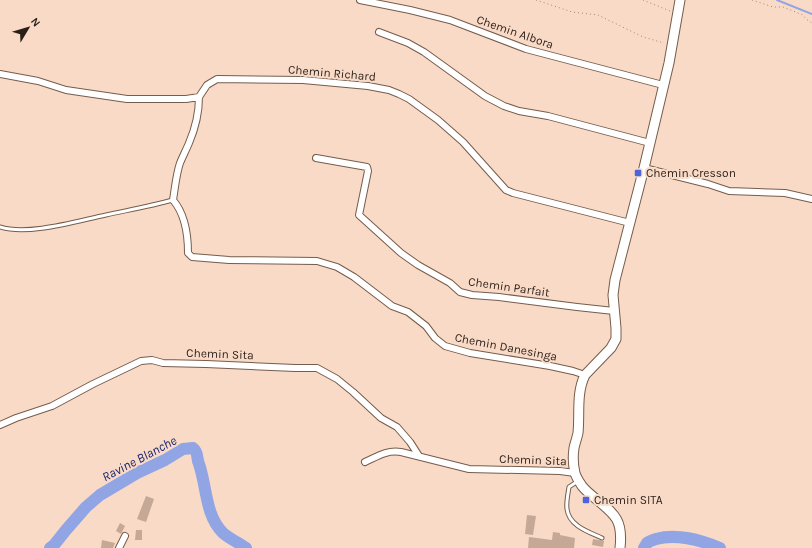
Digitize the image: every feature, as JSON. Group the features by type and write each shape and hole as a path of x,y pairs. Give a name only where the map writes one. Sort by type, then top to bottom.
{"main road":[{"path":"621,545 619,525 614,515 589,494 577,477 574,448 578,434 579,392 585,375 611,348 616,339 613,295 615,280 669,64 680,0"}],"street":[{"name":"Chemin Albora","path":"360,0 450,20 526,49 663,85"},
{"path":"379,32 408,43 424,52 485,96 504,106 650,143"},
{"path":"0,74 38,81 66,90 128,99 186,99 199,97 199,107 194,129 180,164 175,182 173,200"},
{"name":"Chemin Richard","path":"199,97 207,85 218,79 303,80 368,86 389,90 410,99 438,120 463,142 506,190 630,223"},
{"name":"Chemin Parfait","path":"316,158 367,167 368,171 359,215 400,254 450,283 460,292 472,295 614,311"},
{"path":"644,168 708,184 729,191 786,193 812,199"},
{"name":"Chemin Danesinga","path":"173,200 179,207 188,241 188,254 192,257 229,260 317,261 331,265 354,277 392,306 408,312 426,326 435,338 445,346 470,353 550,366 585,375"},
{"name":"Chemin Sita","path":"0,425 52,406 141,361 152,360 163,363 317,368 337,379 381,418 396,427 410,442 419,456"},
{"name":"Chemin Sita","path":"365,462 392,451 419,456 469,469 560,471 577,477"},
{"path":"119,548 125,536"}],"lane":[{"path":"0,227 4,229 24,230 49,227 173,200"},
{"path":"577,477 569,487 567,510 570,519 579,527 602,538"}],"path":[{"path":"536,0 572,12 598,15 643,37 672,45"},
{"path":"642,0 678,14"},
{"path":"752,0 773,6 783,7 803,15 812,23"}],"building":[{"path":"146,496 154,499 146,522 137,519"},
{"path":"527,515 536,516 533,535 525,534"},
{"path":"120,523 125,526 121,534 116,531"},
{"path":"136,530 142,530 142,540 135,540"},
{"path":"553,532 575,538 574,548 528,548 529,537 552,540"},
{"path":"593,539 604,541 603,547 592,545"},
{"path":"102,540 115,543 113,548 101,548"}],"waterway":[{"path":"777,0 812,14"},
{"name":"Ravine Blanche","path":"50,548 86,507 100,495 137,473 165,460 183,449 193,448 197,453 207,500 217,526 223,533 246,548"},
{"name":"Ravine Blanche","path":"644,548 647,543 664,537 688,538 705,542 720,548"}],"place":[{"name":"Chemin Cresson","path":"638,173"},
{"name":"Chemin SITA","path":"586,500"}]}
